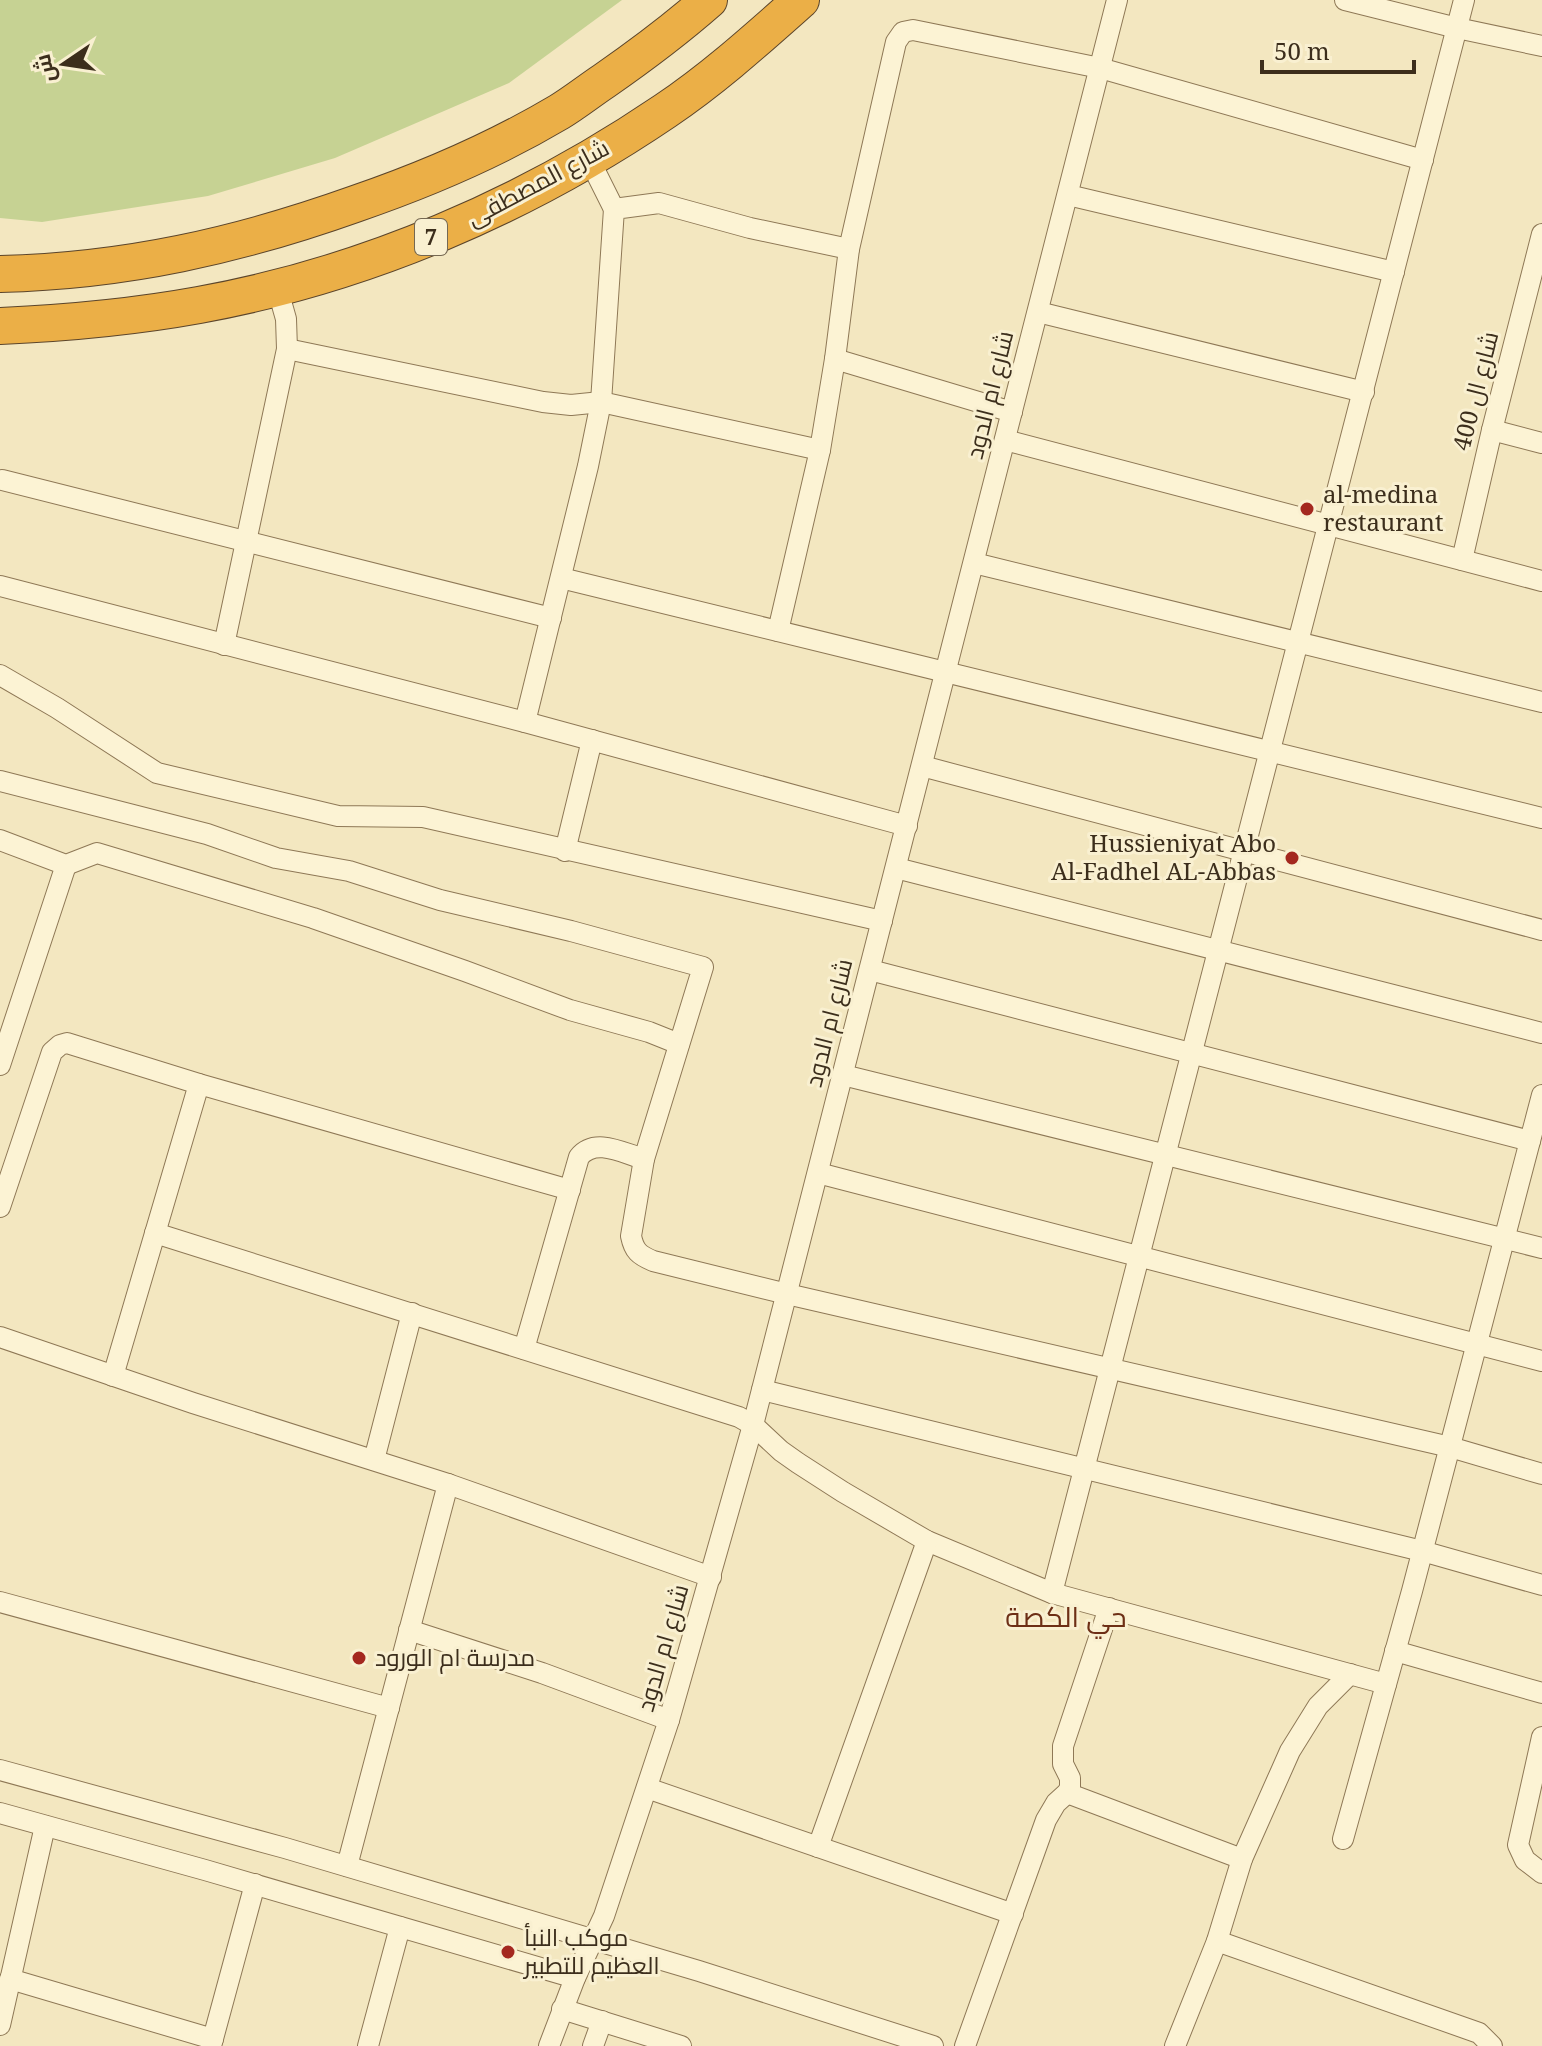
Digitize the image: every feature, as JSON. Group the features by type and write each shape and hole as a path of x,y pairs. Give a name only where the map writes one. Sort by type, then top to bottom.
{"highway":[{"name":"7","path":"0,274 110,266 187,254 314,219 398,189 479,155 560,111 633,61 709,0"},
{"name":"شارع المصطفى","path":"0,326 116,318 200,305 337,271 424,240 506,205 666,111 738,56 801,0"}],"street":[{"name":"شارع ام الدود","path":"549,2046 575,1978 604,1916 669,1720 711,1577 787,1294 1117,0"},
{"path":"1345,0 1542,46"},
{"path":"1052,1593 1464,0"},
{"path":"778,631 820,450 849,249 896,42 903,32 913,30 1100,68 1423,160"},
{"path":"525,722 601,402 614,209 589,159"},
{"path":"1068,195 1394,272"},
{"path":"614,209 659,203 750,228 849,249"},
{"name":"شارع ال 400","path":"1462,560 1542,234"},
{"path":"224,645 287,349 286,319 277,287"},
{"path":"1038,312 1364,392"},
{"path":"287,349 543,402 571,405 601,402 820,450"},
{"path":"835,359 1012,412"},
{"path":"1492,430 1542,443"},
{"path":"1005,440 1542,581"},
{"path":"2,480 551,618"},
{"path":"974,563 1542,702"},
{"path":"561,578 1542,818"},
{"path":"0,586 525,722 907,826"},
{"path":"0,675 157,773 338,816 423,817 882,921"},
{"path":"565,851 592,740"},
{"path":"922,766 1542,930"},
{"path":"0,781 207,834 276,858 349,871 440,900 703,967 644,1159 631,1236 640,1256 787,1294 1450,1447 1542,1474"},
{"path":"0,840 66,865 97,853 313,918 570,1010 649,1032 679,1044"},
{"path":"0,1065 66,865"},
{"path":"896,868 1542,1033"},
{"path":"870,970 1530,1141"},
{"path":"0,1207 52,1052 60,1045 74,1044 199,1084 570,1190"},
{"path":"843,1075 1542,1248"},
{"path":"113,1376 199,1084"},
{"path":"1343,1839 1542,1095"},
{"path":"524,1349 581,1153 598,1146 644,1159"},
{"path":"818,1173 1542,1361"},
{"path":"155,1233 729,1413 748,1421 798,1463 927,1541 1052,1593 1386,1684"},
{"path":"374,1460 412,1313"},
{"path":"0,1337 448,1484 711,1577"},
{"path":"762,1390 1422,1551 1542,1585"},
{"path":"347,1866 448,1484"},
{"path":"818,1847 927,1541"},
{"path":"0,1602 389,1708"},
{"path":"965,2046 1046,1820 1071,1783 1063,1764 1063,1746 1109,1608"},
{"path":"409,1630 542,1673 669,1720"},
{"path":"1395,1651 1542,1693"},
{"path":"1175,2046 1217,1941 1242,1859 1290,1751 1318,1706 1350,1674"},
{"path":"1542,1737 1518,1845 1525,1860 1542,1873"},
{"path":"0,1770 347,1866 933,2046"},
{"path":"647,1788 1013,1914"},
{"path":"1067,1793 1242,1859"},
{"path":"0,1813 575,1978"},
{"path":"0,2025 45,1826"},
{"path":"10,1979 212,2043 255,1884"},
{"path":"368,2046 400,1927"},
{"path":"1217,1941 1479,2033 1492,2046"},
{"path":"562,2009 681,2046"},
{"path":"593,2046 602,2021"}],"green space":[{"path":"0,0 622,0 509,83 335,158 208,196 42,222 0,218"}],"place":[{"name":"al-medina restaurant","path":"1307,509"},
{"name":"Hussieniyat Abo Al-Fadhel AL-Abbas","path":"1292,858"},
{"name":"مدرسة ام الورود","path":"359,1658"},
{"name":"موكب النبأ العظيم للتطبير","path":"508,1952"}],"district":[{"name":"حي الكصة","path":"1066,1617"}]}
